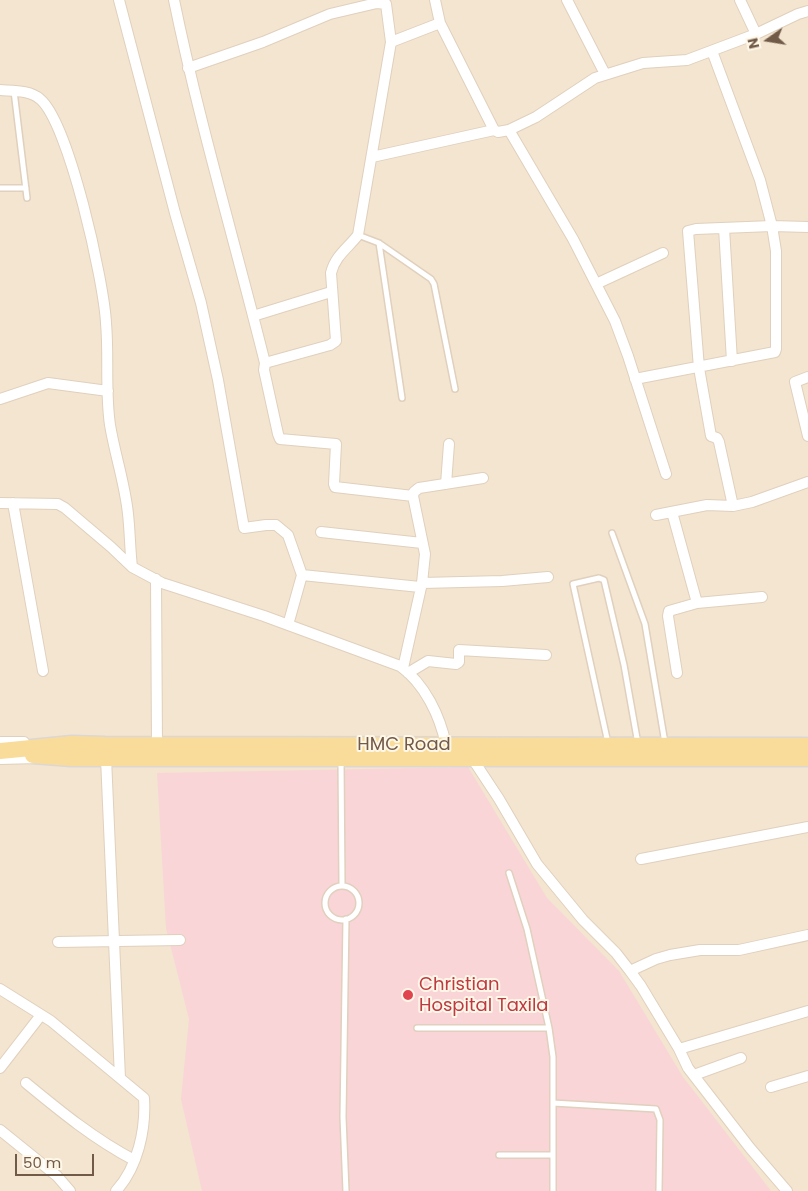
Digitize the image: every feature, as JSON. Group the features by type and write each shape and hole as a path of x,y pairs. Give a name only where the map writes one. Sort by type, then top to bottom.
{"main road":[{"name":"HMC Road","path":"0,752 72,751 158,745 341,752 446,745 468,752 608,746 808,746"},
{"name":"HMC Road","path":"72,751 106,758 341,752 468,752 808,758"}],"street":[{"path":"118,0 201,303 218,380 244,528 266,525 282,529 288,535 302,575 288,625"},
{"path":"174,0 188,68 254,316 278,434 280,438 336,444 335,487 413,496"},
{"path":"434,0 440,23 494,130"},
{"path":"567,0 605,74"},
{"path":"740,0 756,34"},
{"path":"188,68 263,42 330,14 377,3 386,4 391,42 358,236 343,250 331,273 336,341 330,345 265,363"},
{"path":"372,157 494,130 498,132 509,130 536,117 595,78 605,74 643,63 687,60 756,34 790,17 808,11"},
{"path":"391,42 440,23"},
{"path":"635,379 775,352 776,349 776,251 772,226 760,180 712,51"},
{"path":"0,90 28,92 40,98 53,117 76,180 98,266 106,322 110,424 128,514 132,568"},
{"path":"509,130 568,231 615,321 666,474"},
{"path":"733,506 720,442 717,438 711,436 699,368 688,231 696,229 772,226 808,227"},
{"path":"724,228 732,361"},
{"path":"596,284 663,253"},
{"path":"254,316 331,292"},
{"path":"808,377 795,382 808,436"},
{"path":"0,399 48,384 108,391"},
{"path":"446,484 449,444"},
{"path":"406,671 425,554 413,496 414,492 419,488 483,478"},
{"path":"656,515 706,505 733,506 752,502 808,482"},
{"path":"0,503 58,504 111,546 132,568 156,580 366,652 406,671 430,701 442,728 446,745"},
{"path":"13,503 43,671"},
{"path":"672,512 696,603"},
{"path":"321,532 422,543"},
{"path":"302,575 421,585 548,577"},
{"path":"156,580 158,745"},
{"path":"677,673 668,616 669,611 696,603 762,597"},
{"path":"406,671 428,662 456,664 458,662 459,650 546,655"},
{"path":"0,742 72,751"},
{"path":"0,759 72,751"},
{"path":"468,752 499,799 537,864 583,920 616,953 630,971 679,1049 688,1068 750,1148 787,1191"},
{"path":"106,758 120,1078"},
{"path":"641,859 808,827"},
{"path":"630,971 670,955 700,950 739,950 808,935"},
{"path":"58,942 180,940"},
{"path":"0,989 41,1015 144,1098 145,1115 138,1152 123,1184 116,1191"},
{"path":"679,1049 808,1011"},
{"path":"0,1068 41,1015"},
{"path":"694,1075 741,1058"},
{"path":"771,1088 808,1076"},
{"path":"26,1083 61,1113 115,1150 134,1160"},
{"path":"0,1130 57,1176 70,1191"}],"lane":[{"path":"14,92 27,198"},
{"path":"0,188 26,188"},
{"path":"358,236 379,243 431,279 434,284 455,389"},
{"path":"379,243 402,398"},
{"path":"612,532 645,624 666,746"},
{"path":"608,746 573,584 599,578 604,580 624,666 638,746"},
{"path":"341,752 342,886"},
{"path":"509,873 528,929 549,1028 553,1057 552,1191"},
{"path":"342,886 352,888 357,893 359,907 356,913 346,919 336,919 326,909 325,902 331,890 342,886"},
{"path":"346,919 343,1108 346,1191"},
{"path":"417,1028 549,1028"},
{"path":"553,1103 656,1109 660,1120 660,1191"},
{"path":"499,1155 553,1155"}],"shaded area":[{"path":"0,0 808,0 808,1191 0,1191"},
{"name":"Christian Hospital Taxila","path":"468,767 547,898 619,971 683,1077 771,1191 202,1191 181,1099 189,1019 166,928 157,773"}],"place":[{"name":"Christian Hospital Taxila","path":"408,995"}]}
